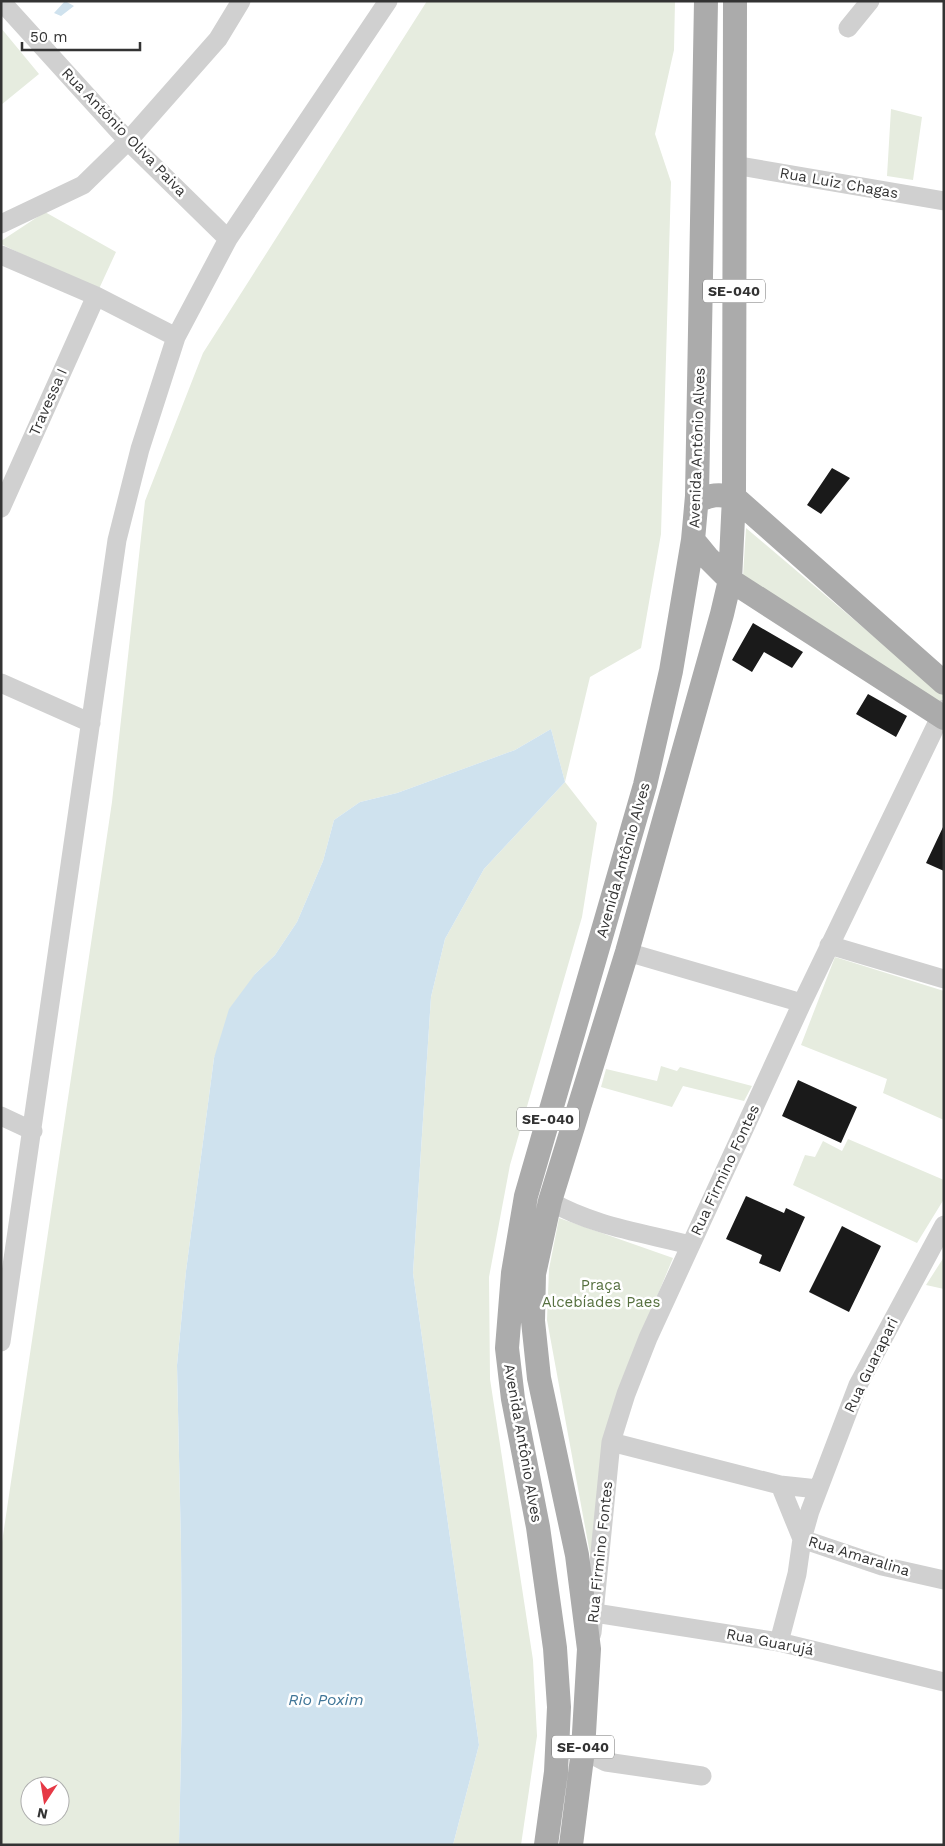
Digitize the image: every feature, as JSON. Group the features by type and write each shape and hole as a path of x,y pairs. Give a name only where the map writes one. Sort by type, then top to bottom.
{"main road":[{"name":"Avenida Antônio Alves","path":"546,1845 556,1772 559,1707 556,1648 540,1536 513,1399 507,1348 513,1273 526,1196 645,785 671,671 693,540 697,502 706,1"},
{"name":"Avenida Antônio Alves","path":"589,1649 577,1555 538,1378 533,1321 534,1274 550,1201 627,952 730,580 734,497 735,1"},
{"path":"697,502 704,497 712,495 734,497 944,683"},
{"path":"693,540 730,580 943,715"},
{"name":"SE-040","path":"571,1845 583,1750 589,1649"}],"street":[{"name":"Rua Antônio Oliva Paiva","path":"2,1 128,141 228,239"},
{"path":"1,224 83,185 128,141 218,39 241,1"},
{"path":"1,1342 117,540 140,449 176,337 228,239 388,1"},
{"path":"848,28 870,1"},
{"name":"Rua Luiz Chagas","path":"734,164 944,201"},
{"path":"1,255 96,296 176,337"},
{"name":"Travessa I","path":"1,508 96,296"},
{"path":"1,683 91,724"},
{"name":"Rua Firmino Fontes","path":"589,1649 595,1613 612,1442 626,1394 648,1338 802,1003 943,715"},
{"path":"829,946 944,979"},
{"path":"627,952 802,1003"},
{"path":"1,1116 33,1131"},
{"path":"550,1201 586,1218 690,1245"},
{"name":"Rua Guarapari","path":"779,1642 796,1574 802,1540 818,1489 858,1385 944,1225"},
{"path":"612,1442 780,1486 818,1489"},
{"name":"Rua Amaralina","path":"780,1486 802,1540 882,1566 944,1580"},
{"name":"Rua Guarujá","path":"595,1613 779,1642 944,1682"},
{"path":"583,1750 606,1762 702,1776"}],"green space":[{"path":"427,1 675,1 674,50 655,134 671,182 661,534 641,648 590,677 565,782 551,729 515,750 397,793 360,802 334,820 323,861 297,922 275,955 255,974 214,1058 186,1271 177,1365 182,1702 179,1845 1,1845 1,1549 112,802 145,501 203,353"},
{"path":"1,28 39,74 1,105"},
{"path":"891,109 922,117 913,180 887,176"},
{"path":"45,212 116,252 98,291 1,244 1,241"},
{"path":"746,528 944,696 939,706 743,576"},
{"path":"565,782 597,823 582,917 510,1165 489,1277 490,1379 533,1660 537,1736 521,1845 453,1845 479,1745 413,1273 431,997 445,939 484,869"},
{"path":"835,957 944,991 944,1120 883,1093 887,1079 801,1045"},
{"path":"661,1066 677,1071 680,1067 752,1086 744,1101 683,1086 672,1107 601,1087 606,1069 657,1081"},
{"path":"848,1139 944,1180 944,1199 917,1243 793,1185 805,1155 815,1157 823,1141 842,1151"},
{"name":"Praça Alcebíades Paes","path":"559,1218 673,1258 628,1366 595,1581 547,1320 549,1269"},
{"path":"944,1257 944,1289 926,1285"}],"water":[{"path":"65,1 74,6 61,16 54,13"},
{"name":"Rio Poxim","path":"551,729 565,782 484,869 445,939 431,997 413,1273 479,1745 453,1845 179,1845 182,1702 177,1365 186,1271 214,1058 229,1009 255,974 275,955 297,922 323,861 334,820 360,802 397,793 515,750"}],"building":[{"path":"832,468 850,478 821,514 807,505"},
{"path":"753,623 803,652 792,668 764,652 752,672 732,660"},
{"path":"868,694 907,716 896,737 856,714"},
{"path":"944,825 944,871 926,863"},
{"path":"798,1080 857,1107 841,1143 782,1116"},
{"path":"746,1196 784,1213 786,1208 805,1217 780,1272 759,1263 762,1255 726,1239"},
{"path":"842,1226 881,1246 849,1312 809,1292"}]}
